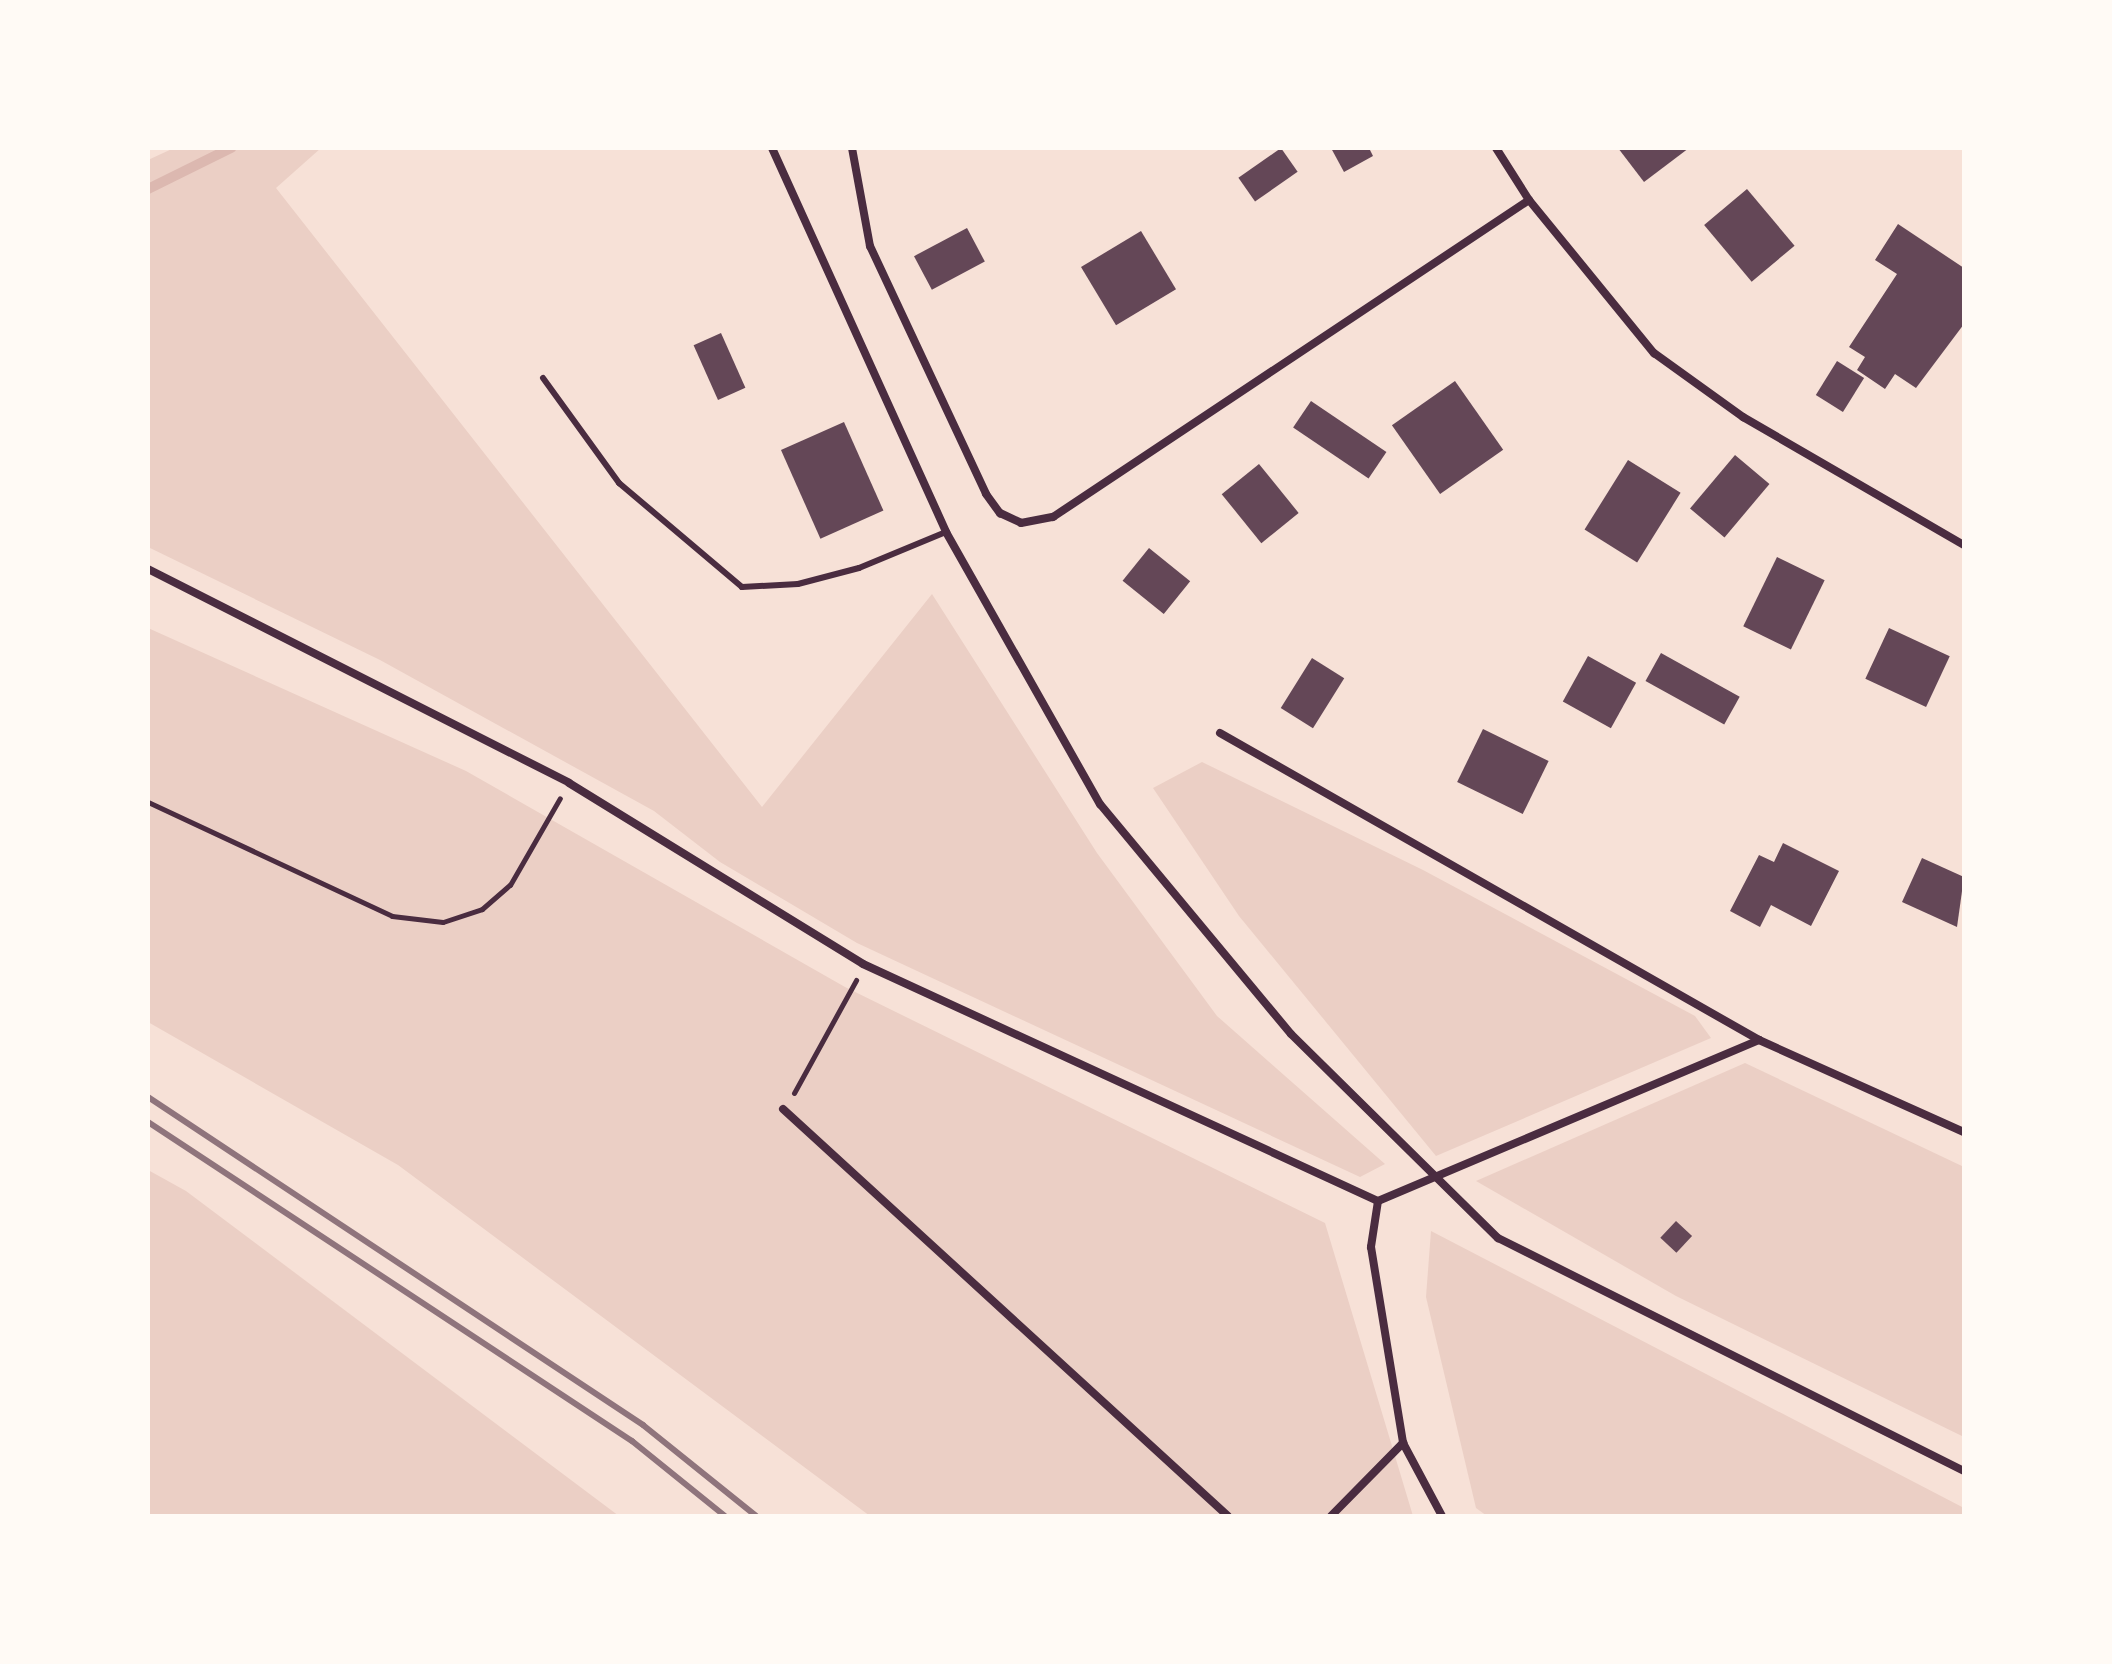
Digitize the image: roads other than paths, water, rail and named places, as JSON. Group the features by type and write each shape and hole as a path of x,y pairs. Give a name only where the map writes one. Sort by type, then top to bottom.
{"street":[{"path":"772,148 946,532 1100,804 1291,1034 1498,1238 1964,1471"},
{"path":"852,148 870,246 1000,513 1032,524 1053,517 1529,200"},
{"path":"1496,148 1529,200 1654,353 1743,417 1964,545"},
{"path":"148,569 569,783 863,964 1378,1201"},
{"path":"1220,733 1759,1040 1964,1132"},
{"path":"1378,1201 1430,1174 1759,1040"},
{"path":"783,1109 1228,1516"},
{"path":"1378,1201 1371,1247 1403,1443 1442,1516"},
{"path":"1331,1516 1403,1443"}],"lane":[{"path":"543,378 619,483 742,587 844,572 946,532"}],"waterway":[{"path":"148,189 231,148"}],"railway":[{"path":"148,1097 643,1425 756,1516"},
{"path":"148,1122 632,1441 725,1516"}]}
